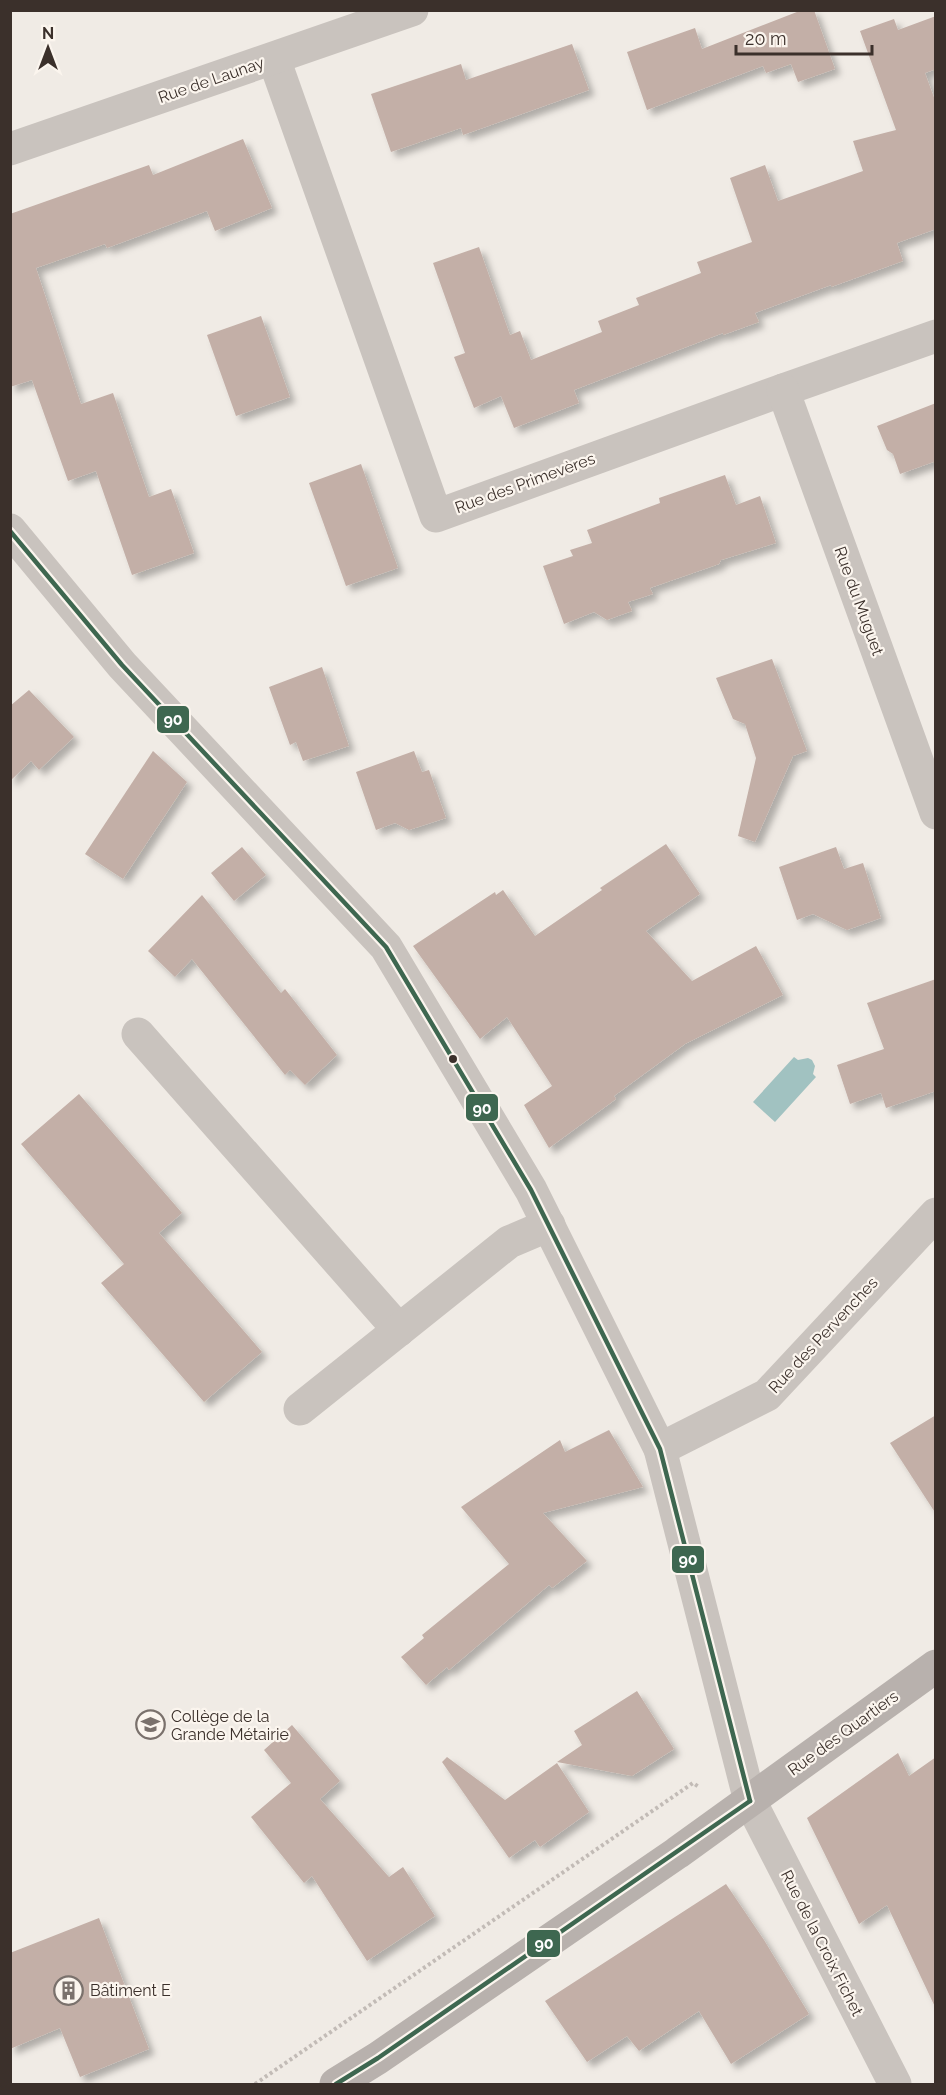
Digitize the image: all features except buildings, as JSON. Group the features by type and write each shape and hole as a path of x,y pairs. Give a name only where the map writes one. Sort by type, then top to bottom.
{"main road":[{"name":"Rue des Quartiers","path":"336,2085 742,1807 936,1666"}],"street":[{"name":"Rue de Launay","path":"10,149 412,10"},
{"name":"Rue des Primevères","path":"274,59 436,516 936,336"},
{"name":"Rue du Muguet","path":"783,390 926,756 936,813"},
{"name":"Rue de la Croix Fichet","path":"10,530 122,665 386,947 531,1190 660,1449 742,1807 895,2085"},
{"path":"138,1034 399,1330"},
{"name":"Rue des Pervenches","path":"660,1449 767,1395 936,1214"},
{"path":"300,1409 509,1242 549,1226"}],"path":[{"path":"255,2085 693,1783 742,1807"}],"water":[{"path":"794,1057 798,1060 808,1058 812,1060 815,1066 813,1074 816,1077 775,1122 753,1102"}],"transit line":[{"name":"90","path":"10,531 122,665 386,947 531,1190 660,1449 750,1801"},
{"name":"90","path":"336,2084 378,2058 750,1801"}],"place":[{"name":"Collège de la Grande Métairie","path":"150,1725"},
{"name":"Bâtiment E","path":"69,1990"}]}
